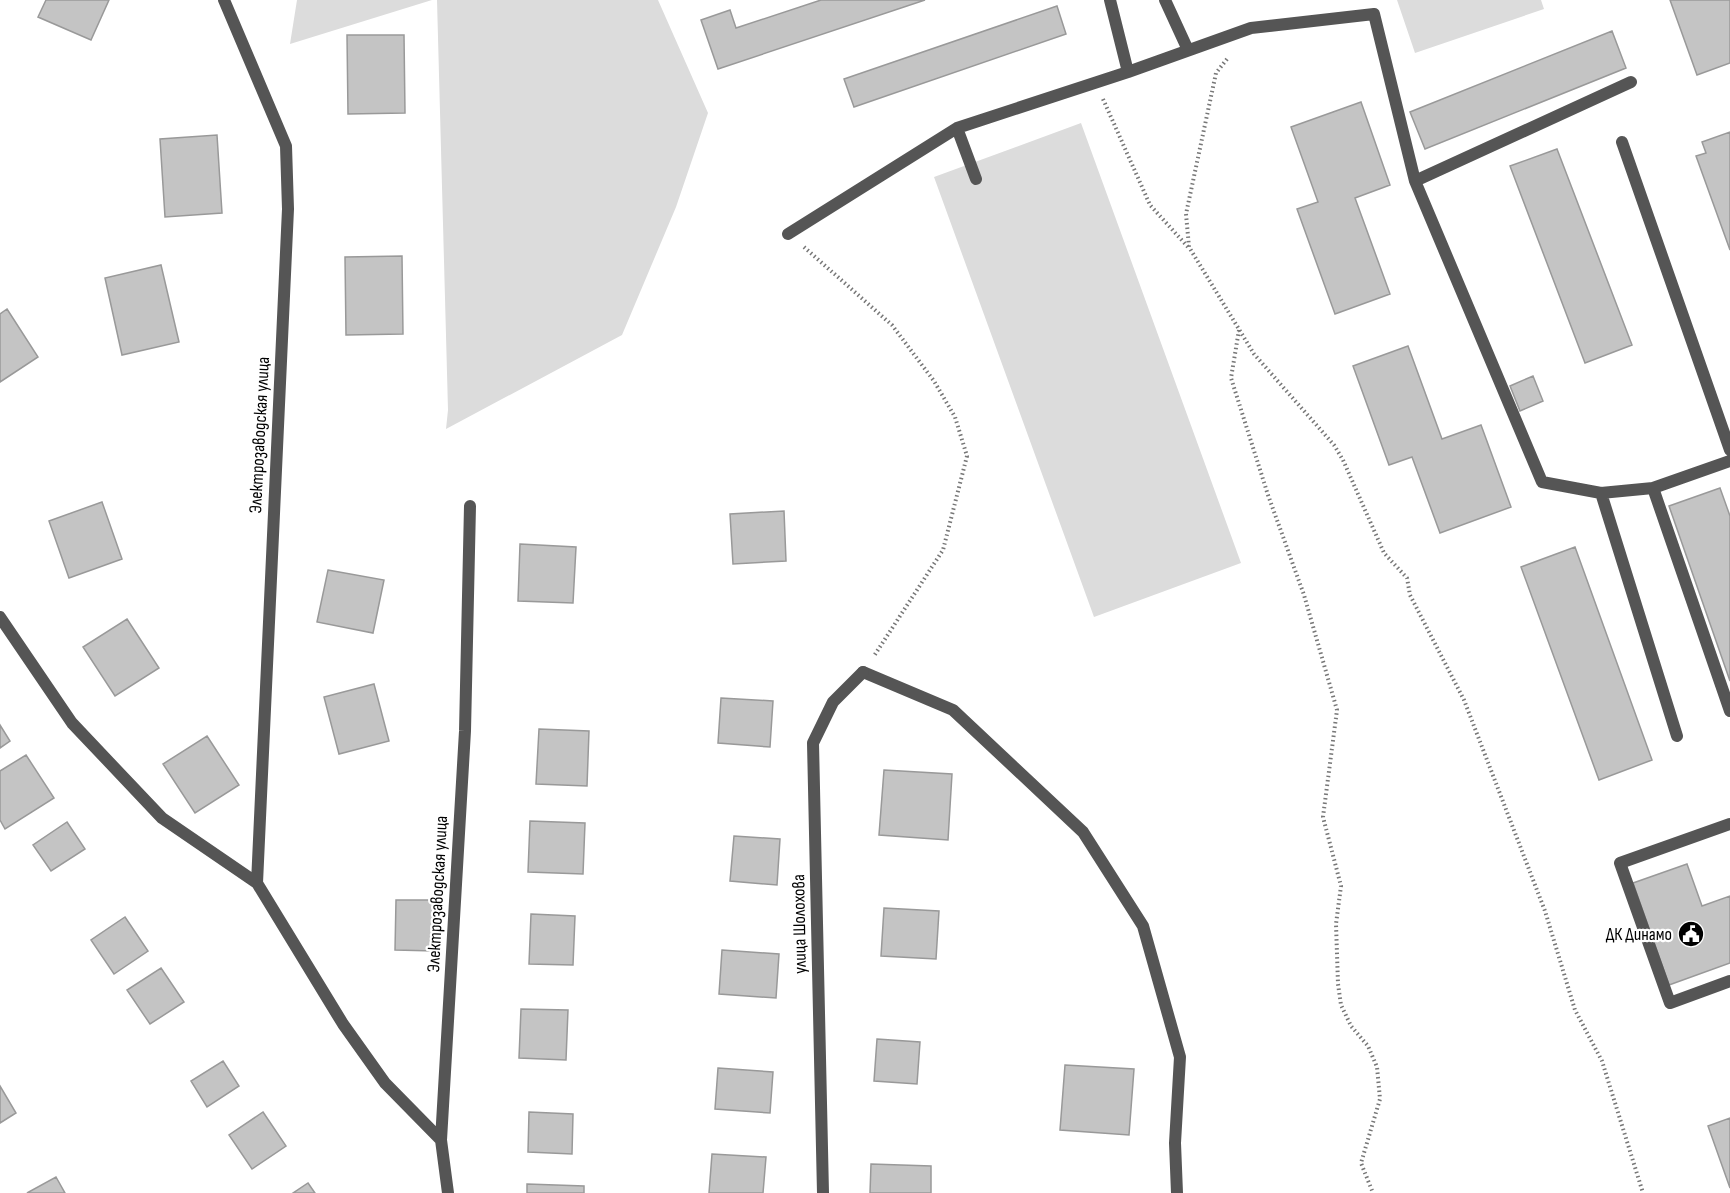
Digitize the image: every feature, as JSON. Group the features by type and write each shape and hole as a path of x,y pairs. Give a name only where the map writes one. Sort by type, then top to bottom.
{"street":[{"name":"Электрозаводская улица","path":"224,0 286,146 287,221 257,883"},
{"path":"1110,0 1128,72"},
{"path":"1165,0 1188,50"},
{"path":"788,234 957,128 1128,72 1251,28 1374,14 1415,181 1542,482 1601,493 1653,488 1730,461"},
{"path":"1415,181 1631,82"},
{"path":"957,128 976,179"},
{"path":"1622,142 1730,450"},
{"path":"1653,488 1730,711"},
{"path":"1601,493 1677,736"},
{"name":"Электрозаводская улица","path":"448,1193 441,1140 465,731 470,506"},
{"path":"0,617 72,723 162,818 257,883 343,1024 385,1083 441,1140"},
{"path":"863,672 953,710 1083,832 1143,926 1180,1057 1175,1143 1177,1193"},
{"name":"улица Шолохова","path":"823,1193 813,743 833,702 863,672"},
{"path":"1730,824 1620,863 1670,1003 1730,981"}],"path":[{"path":"1189,247 1186,214 1216,73 1251,28"},
{"path":"1096,82 1150,205 1189,247 1254,354 1334,445 1343,460 1384,553 1407,578 1410,595 1464,700 1545,910 1575,1010 1602,1061 1643,1193"},
{"path":"788,234 892,325 934,381 955,417 967,456 943,550 863,672"},
{"path":"1239,330 1231,378 1268,495 1304,595 1337,710 1323,818 1341,886 1336,924 1341,1005 1351,1026 1368,1046 1377,1067 1380,1099 1361,1163 1373,1193"}],"shaded area":[{"path":"297,0 432,0 290,44"},
{"path":"437,0 658,0 708,113 676,207 622,335 446,429 448,410"},
{"path":"1397,0 1541,0 1544,9 1415,53"},
{"path":"1081,123 1241,563 1094,617 934,177"}],"building":[{"path":"46,0 109,0 91,40 38,17"},
{"path":"821,0 925,0 718,69 701,20 730,10 736,28"},
{"path":"1670,0 1730,0 1730,63 1697,75"},
{"path":"1057,6 1066,34 854,107 844,79"},
{"path":"1612,31 1626,68 1425,149 1410,112"},
{"path":"347,35 404,35 405,113 348,114"},
{"path":"1361,102 1390,185 1355,198 1390,294 1335,314 1297,209 1318,202 1291,127"},
{"path":"1730,132 1730,250 1696,156 1706,153 1702,142"},
{"path":"217,135 222,213 165,217 160,139"},
{"path":"1557,149 1632,345 1585,363 1510,166"},
{"path":"402,256 403,334 346,335 345,257"},
{"path":"161,265 179,342 122,355 105,278"},
{"path":"7,309 38,357 0,382 0,314"},
{"path":"1408,346 1442,439 1481,425 1511,507 1440,533 1412,457 1389,465 1353,366"},
{"path":"1533,376 1543,401 1520,411 1510,386"},
{"path":"1720,488 1730,516 1730,681 1669,506"},
{"path":"102,502 122,559 69,578 49,521"},
{"path":"784,511 786,561 733,564 730,514"},
{"path":"520,544 576,547 573,603 518,601"},
{"path":"1575,547 1652,760 1599,780 1521,567"},
{"path":"328,570 384,580 373,633 317,622"},
{"path":"127,619 159,668 115,696 83,647"},
{"path":"374,684 389,741 339,754 324,697"},
{"path":"721,698 773,701 770,747 718,743"},
{"path":"0,725 10,741 0,748"},
{"path":"539,729 589,731 587,786 536,784"},
{"path":"207,736 239,785 195,813 163,764"},
{"path":"26,755 54,798 5,829 0,820 0,771"},
{"path":"884,770 952,774 948,840 879,835"},
{"path":"530,821 585,823 583,874 528,872"},
{"path":"67,822 85,849 51,871 33,845"},
{"path":"734,836 780,839 777,885 730,881"},
{"name":"ДК Динамо","path":"1687,864 1702,906 1730,896 1730,963 1669,985 1633,883"},
{"path":"396,900 436,900 435,951 395,950"},
{"path":"884,908 939,911 936,959 881,956"},
{"path":"531,914 575,916 573,965 529,964"},
{"path":"125,917 148,951 114,974 91,940"},
{"path":"722,950 779,954 776,998 719,994"},
{"path":"161,968 184,1002 150,1024 127,990"},
{"path":"521,1009 568,1010 566,1060 519,1058"},
{"path":"877,1039 920,1042 917,1084 874,1081"},
{"path":"223,1061 239,1086 207,1107 191,1081"},
{"path":"1065,1065 1134,1069 1129,1135 1060,1130"},
{"path":"718,1068 773,1072 770,1113 715,1109"},
{"path":"0,1086 16,1113 0,1123"},
{"path":"263,1112 286,1146 252,1169 229,1135"},
{"path":"529,1112 573,1114 572,1154 528,1152"},
{"path":"1730,1118 1730,1188 1708,1126"},
{"path":"712,1154 766,1157 763,1193 709,1193"},
{"path":"871,1164 931,1166 931,1193 870,1193"},
{"path":"56,1177 65,1193 27,1193"},
{"path":"308,1183 315,1193 293,1193"},
{"path":"527,1184 584,1186 584,1193 527,1193"}],"place":[{"name":"ДК Динамо","path":"1691,934"}]}
